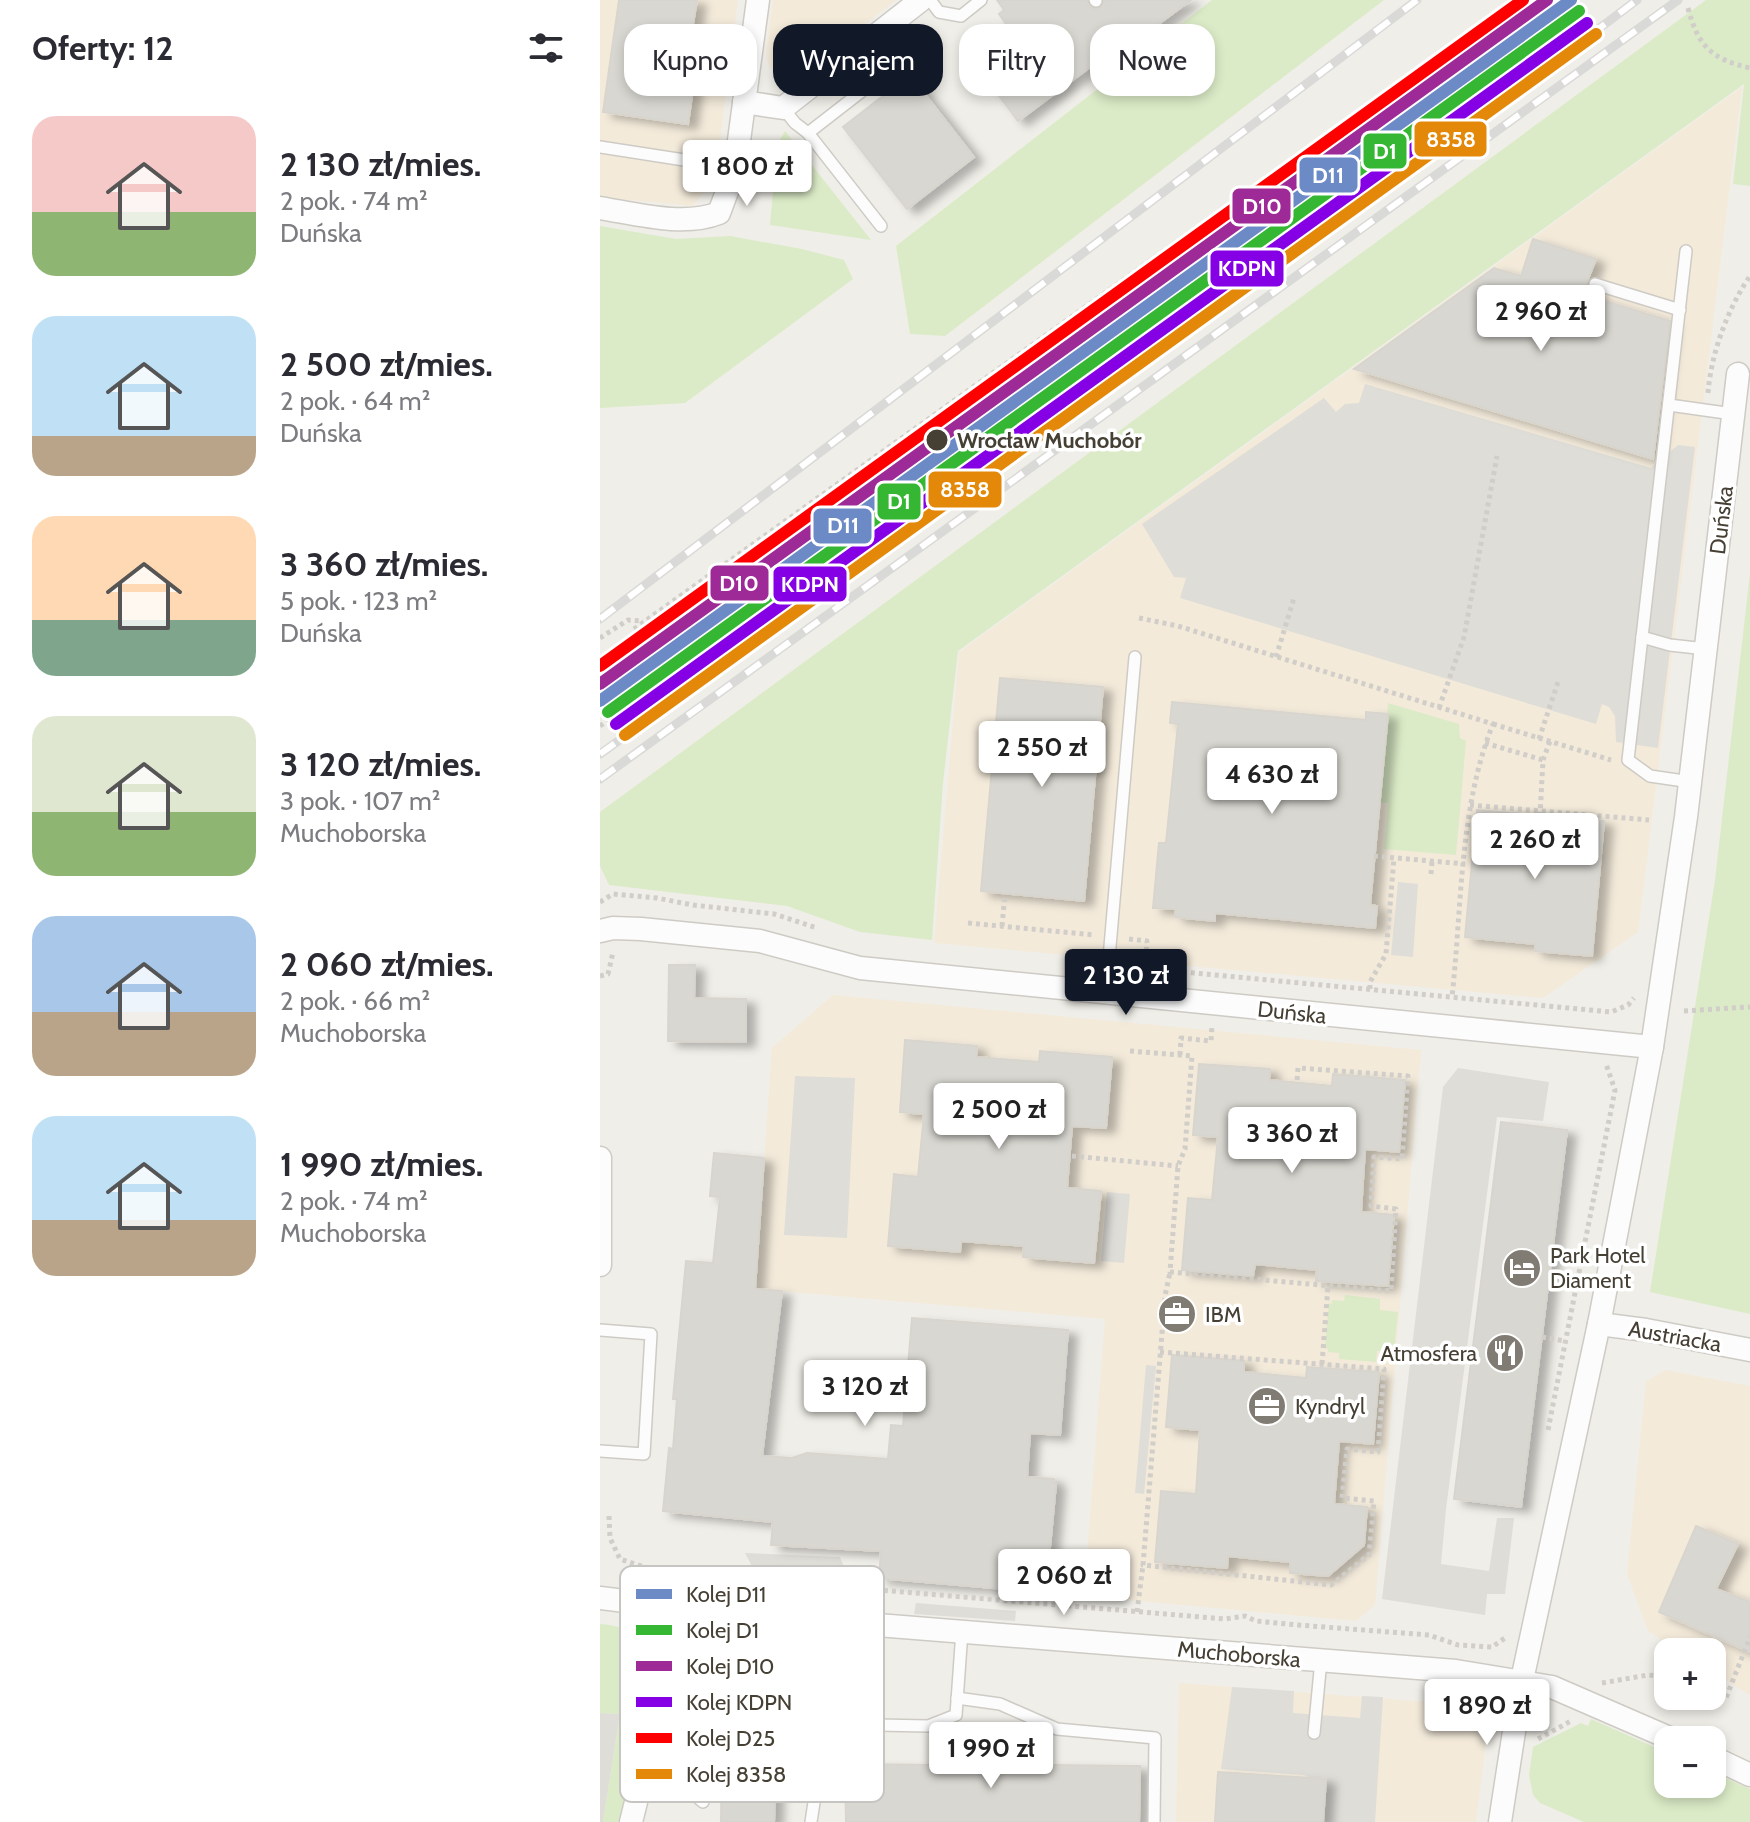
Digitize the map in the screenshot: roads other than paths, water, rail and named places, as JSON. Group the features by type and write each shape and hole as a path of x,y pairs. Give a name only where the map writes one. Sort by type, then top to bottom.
{"street":[{"path":"600,208 660,217 704,219 719,213 735,170 758,0"},
{"path":"744,102 783,108 921,0"},
{"name":"Duńska","path":"1500,1822 1522,1680 1599,1324 1652,1047 1691,782 1738,374"},
{"name":"Duńska","path":"600,931 641,929 760,941 860,968 1652,1047"},
{"path":"600,1158 600,1265"},
{"name":"Austriacka","path":"1599,1324 1750,1350"},
{"name":"Muchoborska","path":"600,1598 620,1600"},
{"name":"Muchoborska","path":"884,1625 1456,1671 1522,1680 1587,1700 1654,1731"},
{"path":"1726,1764 1750,1775"},
{"path":"631,1822 636,1802"}],"lane":[{"path":"930,0 939,12 961,16 981,0"},
{"path":"808,133 915,50 894,22"},
{"path":"783,108 808,133 881,226"},
{"path":"600,147 710,164"},
{"path":"1686,251 1628,760 1650,776 1691,782"},
{"path":"1595,284 1680,310"},
{"path":"1669,405 1733,414"},
{"path":"1642,637 1670,645 1706,649"},
{"path":"1106,993 1135,657"},
{"path":"600,1330 651,1334 644,1454 600,1451"},
{"path":"884,1725 928,1726 956,1715 962,1631"},
{"path":"1314,1733 1321,1660"},
{"path":"957,1698 1000,1704 1057,1729 1155,1738 1154,1822"},
{"path":"811,1822 814,1802"}],"railway":[{"path":"600,619 1417,0"},
{"path":"600,754 1379,194 1637,0"},
{"path":"600,779 1678,0"}],"rail line":[{"name":"D25","path":"600,666 1523,0"},
{"name":"D10","path":"600,684 1547,0"},
{"name":"D11","path":"600,701 1571,0"},
{"name":"D1","path":"608,712 1579,11"},
{"name":"KDPN","path":"616,724 1587,23"},
{"name":"8358","path":"625,735 1596,34"}],"place":[{"name":"Wrocław Muchobór","path":"937,440"},
{"name":"Park Hotel Diament","path":"1522,1268"},
{"name":"IBM","path":"1177,1314"},
{"name":"Atmosfera","path":"1505,1353"},
{"name":"Kyndryl","path":"1267,1406"}]}
